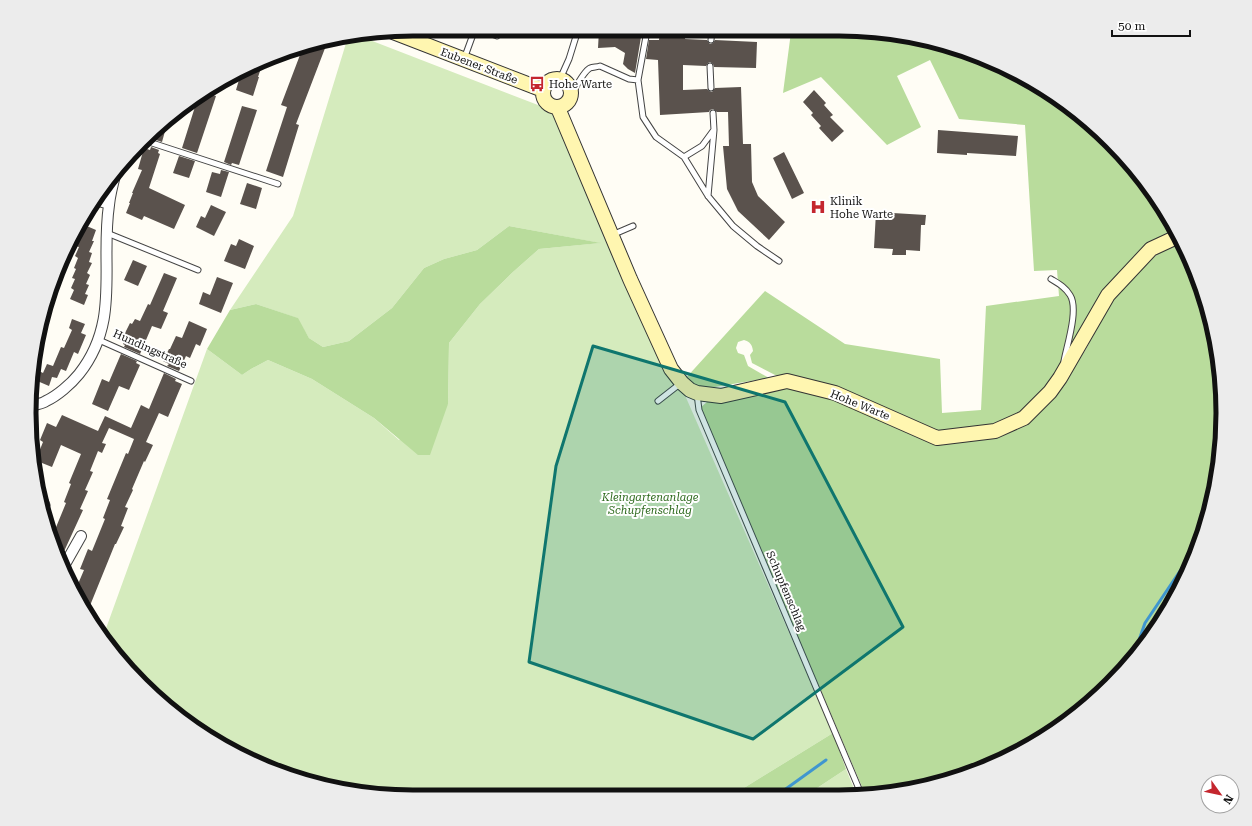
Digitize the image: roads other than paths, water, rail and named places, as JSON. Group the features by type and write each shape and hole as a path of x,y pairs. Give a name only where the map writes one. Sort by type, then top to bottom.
{"street":[{"name":"Eubener Straße","path":"403,36 543,90"},
{"path":"543,90 549,81 554,79 560,79 569,84 572,90 571,99 567,104 558,108"},
{"name":"Hohe Warte","path":"543,90 545,101 551,106 558,108 611,236 671,370 682,383 690,390 697,393 721,396 787,381 835,393 938,438 995,431 1024,418 1050,392 1060,378 1108,296 1151,249 1173,239"},
{"name":"Hundingstraße","path":"36,405 46,402 66,387 86,366 99,340 106,303 107,233 109,204 113,184"},
{"path":"102,202 109,204"},
{"path":"67,561 81,536"}],"lane":[{"path":"463,60 472,36"},
{"path":"560,79 569,59 576,36"},
{"path":"646,36 638,80 643,117 656,137 684,157 708,196 733,226 757,246 779,261"},
{"path":"711,36 711,40"},
{"path":"572,94 583,76 590,68 600,66 629,79 638,80"},
{"path":"710,66 711,88"},
{"path":"708,196 714,130 713,113"},
{"path":"684,157 702,146 714,130"},
{"path":"150,143 278,184"},
{"path":"611,236 633,226"},
{"path":"107,233 198,270"},
{"path":"1052,279 1063,286 1071,296 1074,312 1060,378"},
{"name":"Hundingstraße","path":"99,340 191,381"},
{"path":"658,401 682,383"},
{"name":"Schupfenschlag","path":"697,393 699,410 859,789"}],"waterway":[{"path":"1138,643 1145,623 1182,568 1187,556"},
{"path":"784,790 826,760"}],"place":[{"name":"Hohe Warte","path":"537,84"},
{"name":"Klinik Hohe Warte","path":"818,207"}],"park label":[{"name":"Kleingartenanlage Schupfenschlag","path":"650,503"}]}
